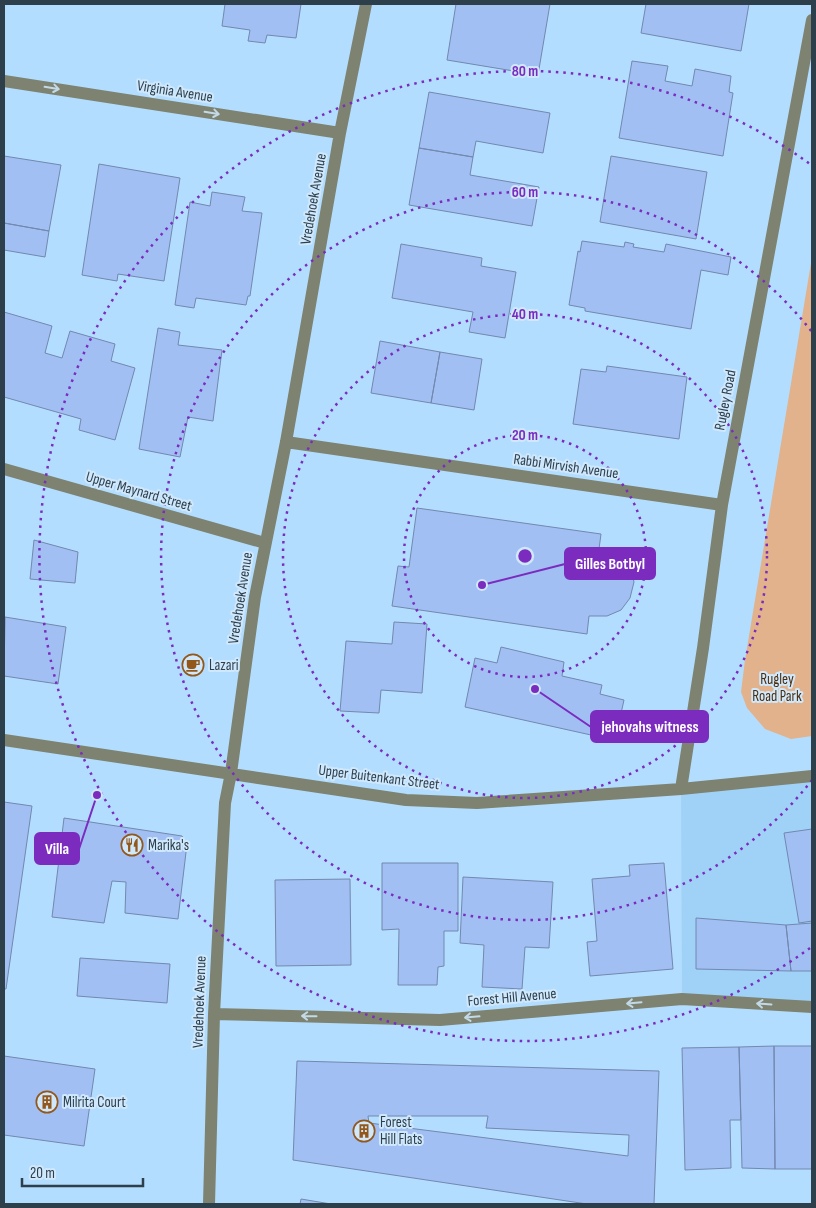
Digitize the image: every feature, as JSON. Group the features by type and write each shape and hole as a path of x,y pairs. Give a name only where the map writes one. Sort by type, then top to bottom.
{"street":[{"name":"Vredehoek Avenue","path":"209,1204 214,1014 225,803 231,773 255,597 286,442 340,133 366,4"},
{"name":"Rugley Road","path":"681,789 703,648 722,505 812,20"},
{"name":"Virginia Avenue","path":"4,81 340,133"},
{"name":"Rabbi Mirvish Avenue","path":"286,442 722,505"},
{"name":"Upper Maynard Street","path":"4,469 265,543"},
{"name":"Upper Buitenkant Street","path":"4,740 406,800 477,803 681,789 812,776"},
{"name":"Forest Hill Avenue","path":"214,1014 440,1020 682,999 812,1008"}],"shaded area":[{"path":"812,776 812,1007 682,999 681,789"}],"green space":[{"name":"Rugley Road Park","path":"812,257 812,736 791,739 765,729 747,708 741,692"}],"building":[{"path":"225,4 301,4 296,38 267,35 265,43 248,41 250,30 222,26"},
{"path":"456,4 550,4 538,75 447,60"},
{"path":"646,4 749,4 741,51 641,33"},
{"path":"632,61 668,66 665,81 692,86 695,69 731,76 729,92 733,93 723,156 619,138"},
{"path":"429,92 550,113 543,153 476,141 473,157 419,148"},
{"path":"419,148 473,157 470,175 539,187 532,226 409,205"},
{"path":"4,156 61,165 49,231 4,223"},
{"path":"611,156 707,172 696,239 600,222"},
{"path":"99,164 180,178 164,281 118,274 117,281 82,275"},
{"path":"212,192 245,197 242,211 262,213 250,296 248,296 246,305 196,298 194,308 175,305 190,202 210,206"},
{"path":"4,223 49,231 45,257 4,250"},
{"path":"582,241 624,247 625,242 634,244 633,247 664,252 666,244 731,257 728,275 701,270 691,329 585,311 585,308 569,305 578,251 580,252"},
{"path":"401,244 482,258 481,266 516,272 505,338 469,332 473,312 392,298"},
{"path":"4,312 52,326 45,353 62,358 70,331 115,344 111,361 135,368 115,440 79,430 81,419 4,397"},
{"path":"158,328 180,332 178,345 222,350 213,421 188,417 180,457 139,449"},
{"path":"380,341 440,352 431,403 371,393"},
{"path":"440,352 482,359 474,410 431,403"},
{"path":"607,366 687,377 679,439 573,424 581,369 606,372"},
{"path":"417,508 601,534 599,549 609,550 620,556 630,567 634,582 630,598 621,610 607,616 589,616 587,634 392,606 398,566 409,567"},
{"path":"34,540 78,552 75,583 30,579"},
{"path":"5,617 66,627 58,684 4,676"},
{"path":"394,622 427,624 422,693 381,690 379,713 340,711 346,641 392,644"},
{"path":"501,647 564,662 562,676 602,685 600,694 624,700 618,727 594,722 591,735 465,707 475,658 497,663"},
{"path":"4,802 32,806 6,989 4,989"},
{"path":"64,818 182,836 187,844 178,919 125,913 126,882 112,881 104,923 52,917"},
{"path":"812,829 812,921 799,923 784,833"},
{"path":"382,863 458,863 458,931 444,931 444,966 438,967 437,985 398,985 399,929 382,930"},
{"path":"664,863 673,969 590,976 587,942 597,941 592,879 630,876 629,865"},
{"path":"463,877 553,882 549,948 525,947 522,989 482,987 484,945 460,943"},
{"path":"350,879 351,965 276,966 275,880"},
{"path":"696,918 786,925 791,971 696,969"},
{"path":"812,923 812,971 791,971 786,925"},
{"path":"80,958 170,964 167,1003 77,996"},
{"path":"774,1046 775,1169 742,1168 739,1047"},
{"path":"774,1046 812,1046 812,1169 775,1169"},
{"path":"739,1047 741,1120 730,1120 731,1168 685,1170 682,1048"},
{"name":"Milrita Court","path":"4,1056 95,1069 84,1146 4,1135"},
{"name":"Forest Hill Flats","path":"297,1061 659,1071 654,1204 587,1204 293,1160","holes":["368,1116 488,1116 486,1128 629,1135 628,1156 369,1123"]},
{"path":"301,1199 331,1204 300,1204"}],"place":[{"name":"Gilles Botbyl","path":"482,585"},
{"name":"Lazari","path":"193,665"},
{"name":"jehovahs witness","path":"535,689"},
{"name":"Villa","path":"97,795"},
{"name":"Marika's","path":"132,845"},
{"name":"Milrita Court","path":"47,1102"},
{"name":"Forest Hill Flats","path":"364,1131"}]}
